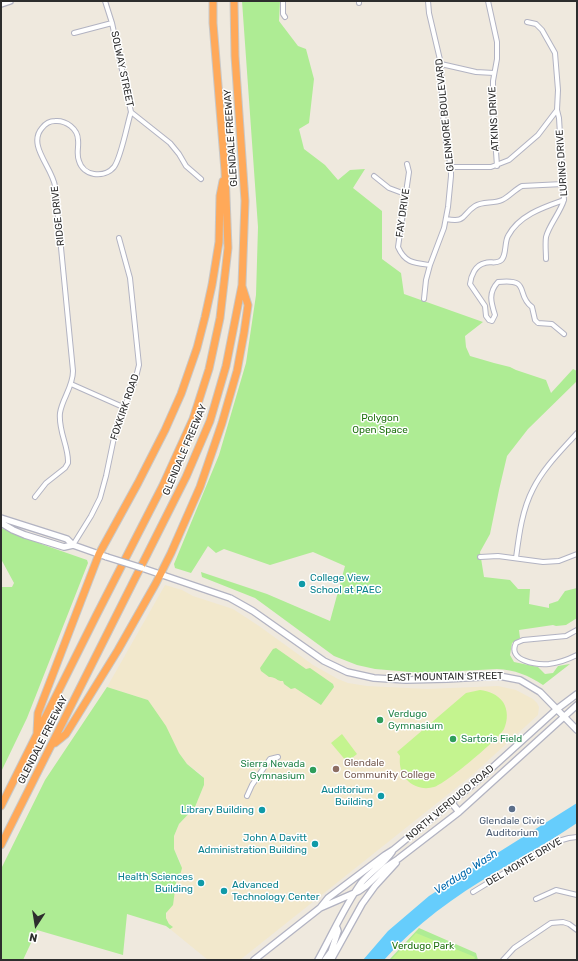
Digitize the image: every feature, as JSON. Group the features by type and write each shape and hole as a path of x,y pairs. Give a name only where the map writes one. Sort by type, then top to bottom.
{"highway":[{"name":"GLENDALE FREEWAY","path":"1,806 163,486 193,419 209,369 220,318 228,248 226,171 214,22 214,1"},
{"name":"GLENDALE FREEWAY","path":"1,845 186,478 210,421 226,366 242,285 245,201 235,56 234,1"},
{"path":"36,736 38,713 99,554 165,430 181,394 197,348 206,317 212,285 219,242 220,196 226,171"},
{"path":"52,745 66,734 118,650 161,574 200,487 230,396 244,332 248,305 242,285"}],"main road":[{"path":"1,4 10,1"},
{"path":"1,518 67,539 73,545"},
{"path":"1,523 25,535 64,547 73,545"},
{"name":"EAST MOUNTAIN STREET","path":"73,545 230,598 253,611 324,661 348,672 374,678 406,680 489,676 509,677 520,680 540,692 577,730"},
{"name":"NORTH VERDUGO ROAD","path":"254,960 320,908 328,898 393,850 483,776 557,709 577,694"},
{"name":"NORTH VERDUGO ROAD","path":"320,908 355,893 366,886 386,867 459,812 577,705"},
{"path":"451,802 459,812"},
{"path":"318,960 355,893 366,878 389,857 393,850"},
{"path":"325,960 333,952 362,904 375,886 398,859"},
{"path":"331,960 338,931 337,925"}],"street":[{"name":"SOLWAY STREET","path":"105,1 112,23 130,112 170,143 186,166 200,179"},
{"path":"283,1 282,14 285,17"},
{"name":"GLENMORE BOULEVARD","path":"424,299 426,280 446,219 451,167 446,143 442,104 441,64 429,13 428,1"},
{"name":"ATKINS DRIVE","path":"488,1 497,42 497,59 493,81 493,109 497,166"},
{"name":"LURING DRIVE","path":"527,22 536,24 542,30 555,53 558,90 557,110 564,200 560,211 552,223 546,237 546,259"},
{"path":"74,33 112,23"},
{"path":"441,64 476,72 494,73"},
{"path":"451,167 492,168 509,160 538,135 557,110"},
{"name":"RIDGE DRIVE","path":"35,497 46,483 67,467 68,462 60,414 71,384 73,371 56,186 52,173 38,147 38,135 42,127 49,122 57,121 66,123 74,129 77,136 78,158 80,165 88,172 96,175 101,174 110,171 116,163 130,112"},
{"name":"FAY DRIVE","path":"407,164 409,172 398,247 401,254 410,262 430,266"},
{"path":"374,176 389,188 406,194"},
{"path":"446,219 457,221 474,206 500,201 507,198 516,189 522,186 563,184"},
{"path":"564,200 542,208 525,217 509,235 506,242 504,257 500,261 494,263 485,262 480,265 474,271 470,284 485,306 486,316 492,321 495,315 491,294 493,287 498,282 516,282 520,285 528,304 532,307 535,320 538,323 552,324 564,334"},
{"name":"FOXKIRK ROAD","path":"73,545 100,498 114,435 138,373 139,357 130,278 119,238"},
{"path":"71,384 124,407"},
{"path":"516,558 520,530 533,489 552,460 577,433"},
{"path":"480,557 498,556 543,562 559,561 577,554"},
{"path":"577,630 566,636 523,640 516,643 514,648 515,653 521,659 550,664 571,658 577,654"},
{"path":"247,796 252,785 270,759 278,757"},
{"name":"DEL MONTE DRIVE","path":"472,892 555,842 569,838 577,838"},
{"path":"536,899 556,890 577,895"},
{"path":"503,960 514,948 551,923 563,922 569,924 577,930"}],"shaded area":[{"name":"Glendale Community College","path":"165,585 233,609 313,665 348,683 367,686 427,689 498,686 516,690 533,699 539,707 538,715 471,776 240,960 208,960 170,929 172,927 166,918 167,911 174,899 174,889 181,863 174,849 174,836 179,824 195,807 204,785 202,775 187,764 179,753 148,700 107,687"}],"green space":[{"name":"Polygon Open Space","path":"242,1 280,1 279,21 298,46 306,49 314,79 309,123 299,129 304,149 325,165 338,180 350,170 365,169 353,188 382,211 382,259 401,273 404,294 483,322 465,336 466,347 470,356 510,367 546,380 551,393 573,369 577,371 577,381 528,429 507,456 490,534 480,552 484,577 510,580 518,589 530,589 529,604 549,608 549,604 558,601 565,591 577,588 577,618 566,625 553,625 519,630 520,638 512,643 510,655 514,662 538,667 545,674 553,673 558,666 570,664 543,685 532,678 521,674 497,669 423,673 375,669 357,665 334,656 255,598 202,577 201,572 267,594 330,621 345,566 313,552 270,565 224,549 216,553 208,546 191,573 175,568 174,564 219,455 246,363 256,295 258,227"},
{"path":"1,528 87,560 88,563 27,718 1,772 1,587 12,587 14,583 1,559"},
{"path":"276,648 306,669 310,668 333,684 334,687 321,705 295,688 291,689 284,684 283,681 269,677 261,671 260,668 273,649"},
{"path":"107,687 148,700 166,726 179,753 187,764 204,778 204,785 195,807 179,824 174,836 174,849 182,868 176,883 173,905 166,913 166,918 169,924 173,927 170,929 166,926 127,914 123,955 37,930 23,960 1,959 1,869 45,780"},
{"path":"480,690 490,692 495,695 501,699 505,705 507,715 504,729 471,761 440,784 430,788 423,788 415,786 409,782 404,777 400,766 400,756 397,752 466,693"},
{"path":"342,734 357,754 347,762 331,743"},
{"name":"Verdugo Park","path":"419,928 476,953 478,960 389,960"},
{"name":"Verdugo Park","path":"416,933 475,957 474,960 391,960"}],"water":[{"path":"577,803 577,823 481,881 451,901 409,934 384,960 363,960 388,931 429,896"}],"place":[{"name":"College View School at PAEC","path":"302,584"},
{"name":"Verdugo Gymnasium","path":"380,720"},
{"name":"Sartoris Field","path":"453,739"},
{"name":"Glendale Community College","path":"336,769"},
{"name":"Sierra Nevada Gymnasium","path":"313,770"},
{"name":"Auditorium Building","path":"381,796"},
{"name":"Glendale Civic Auditorium","path":"512,809"},
{"name":"Library Building","path":"262,810"},
{"name":"John A Davitt Administration Building","path":"315,844"},
{"name":"Health Sciences Building","path":"201,883"},
{"name":"Advanced Technology Center","path":"224,891"}],"water label":[{"name":"Verdugo Wash","path":"466,872"}]}
